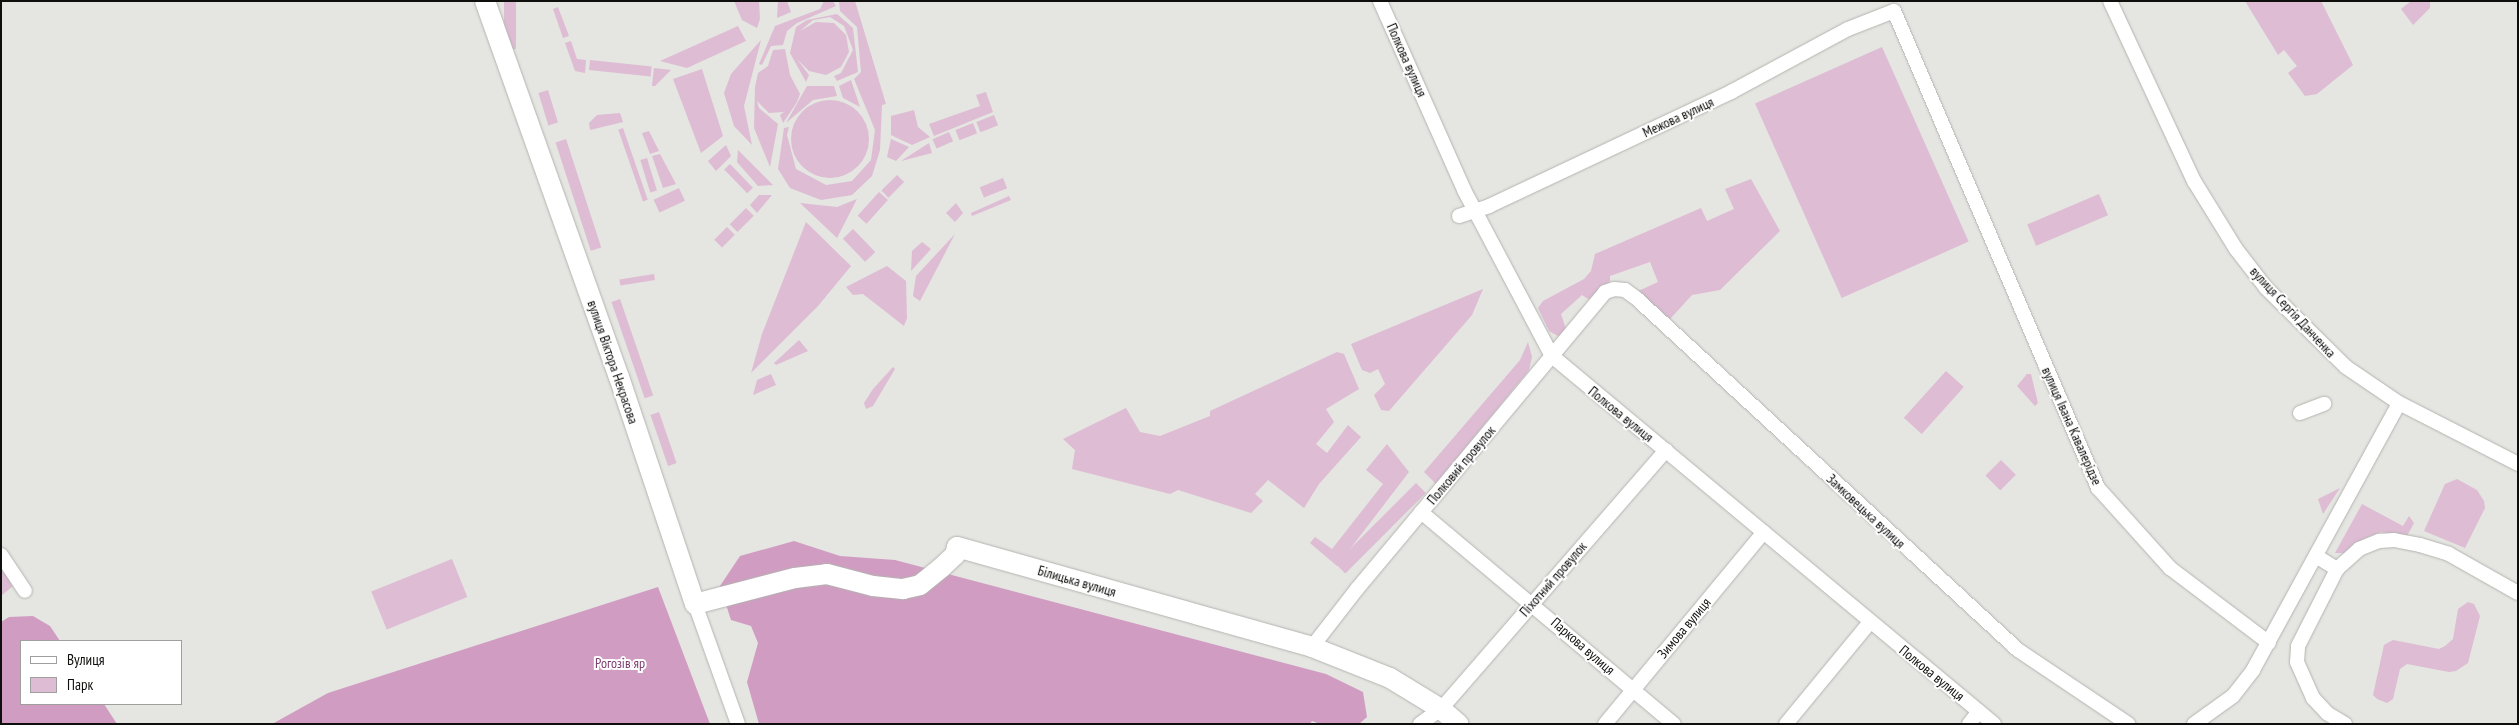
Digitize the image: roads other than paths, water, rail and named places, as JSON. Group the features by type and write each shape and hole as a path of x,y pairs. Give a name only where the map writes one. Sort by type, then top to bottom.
{"main road":[{"name":"вулиця Віктора Некрасова","path":"485,1 619,377 695,604"},
{"name":"Білицька вулиця","path":"695,604 794,578 827,574 873,586 903,589 920,585 955,555 957,547 1312,648 1390,678 1441,709 1458,724"}],"street":[{"name":"Полкова вулиця","path":"1380,1 1476,210 1552,356 1994,724"},
{"name":"вулиця Сергія Данченка","path":"2110,1 2194,181 2236,249 2266,288 2308,332 2346,367 2399,403 2518,464"},
{"name":"Межова вулиця","path":"1459,216 1476,210 1731,92 1848,29 1894,11"},
{"name":"вулиця Івана Кавалерідзе","path":"1894,11 2098,488 2170,568 2269,643"},
{"name":"Полковий провулок","path":"1312,648 1421,512 1605,292 1614,289"},
{"name":"Замковецька вулиця","path":"1614,289 1625,290 1636,298 2018,650 2128,724"},
{"path":"2194,724 2233,696 2269,643 2399,403"},
{"path":"2300,413 2324,404"},
{"name":"Піхотний провулок","path":"1420,724 1441,709 1666,450"},
{"name":"Паркова вулиця","path":"1421,512 1532,602 1674,724"},
{"name":"Зимова вулиця","path":"1605,724 1632,689 1764,532"},
{"path":"2345,724 2327,713 2313,698 2297,662 2304,630 2337,569 2360,549 2378,541 2394,540 2449,554 2518,593"},
{"path":"1,555 25,591"},
{"path":"2316,556 2337,569"},
{"name":"вулиця Віктора Некрасова","path":"695,604 738,724"},
{"path":"1786,724 1870,622"},
{"path":"1969,724 1979,711"}],"park label":[{"name":"Рогозів яр","path":"620,663"}]}
